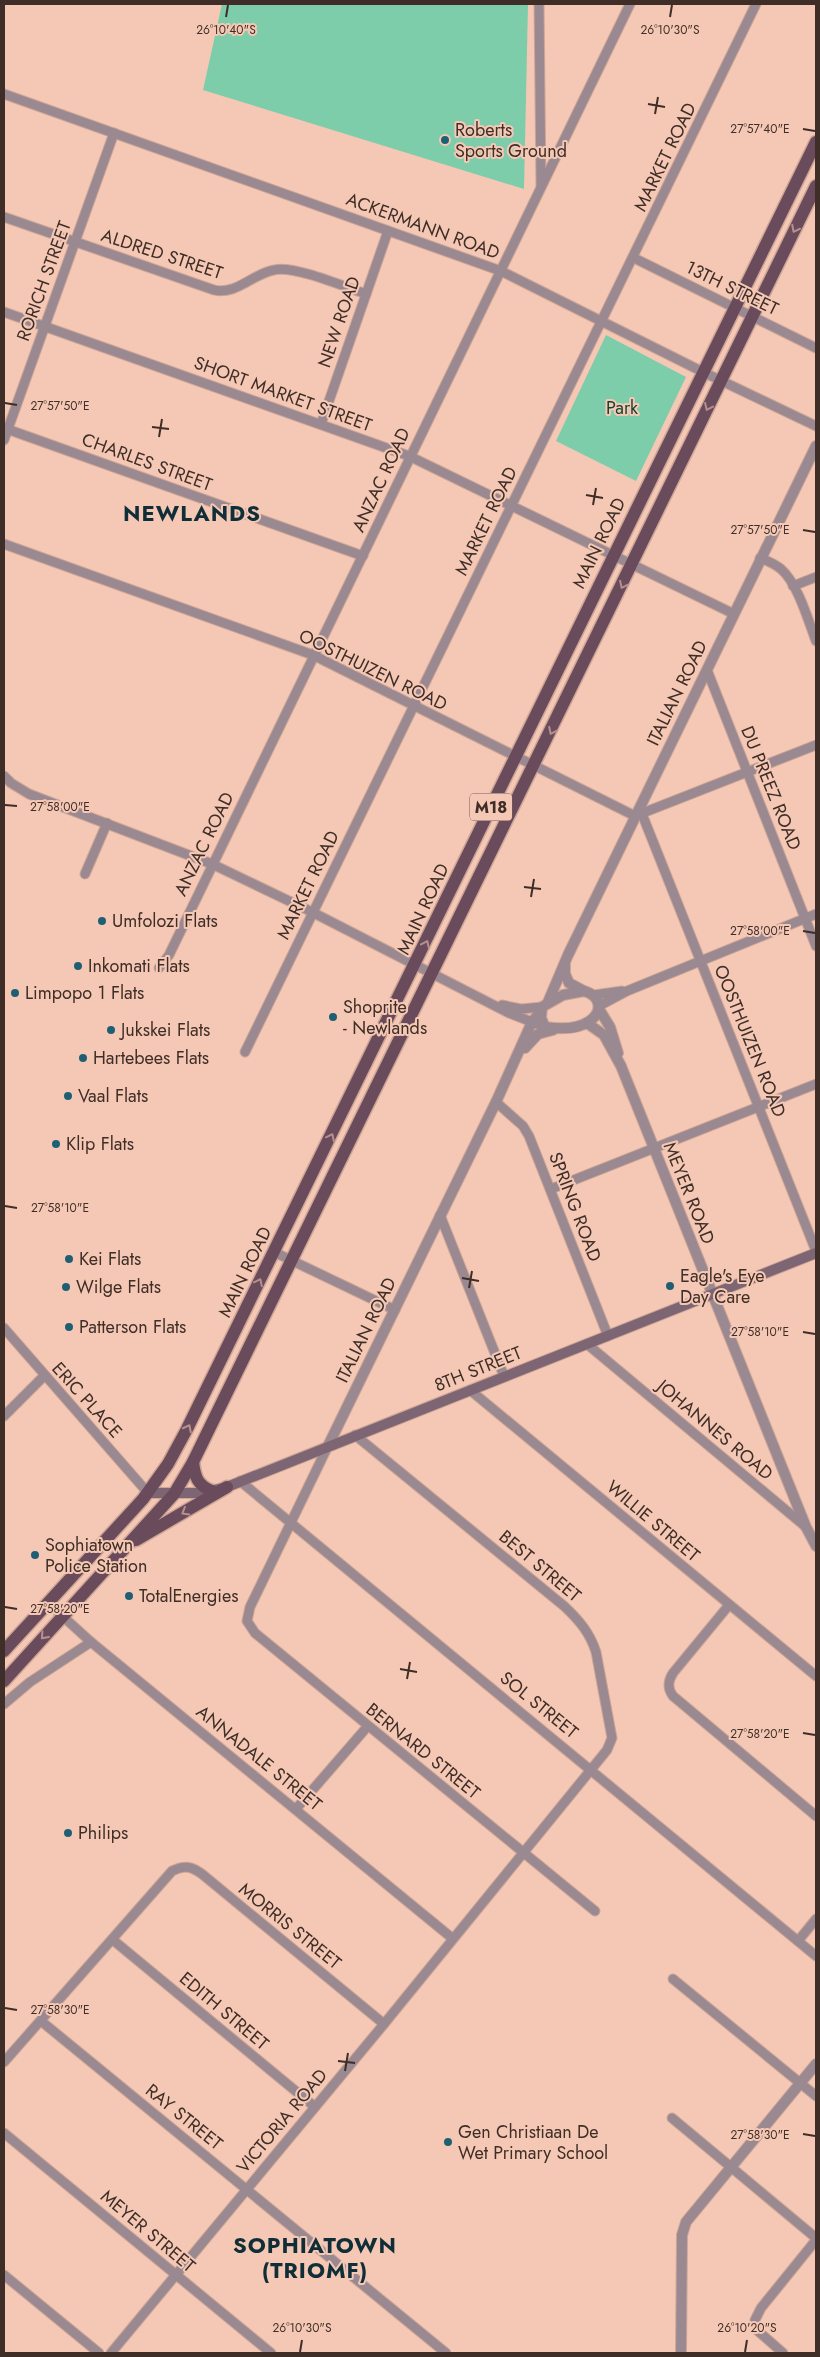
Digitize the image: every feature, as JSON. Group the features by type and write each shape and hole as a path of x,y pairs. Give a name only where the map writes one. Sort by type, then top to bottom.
{"main road":[{"name":"MAIN ROAD","path":"4,1651 148,1492 168,1464 187,1429 416,965 613,555 816,142"},
{"name":"MAIN ROAD","path":"4,1681 174,1494 193,1462 534,767 720,380 816,186"},
{"name":"8TH STREET","path":"148,1492 174,1494 212,1491 227,1487 816,1252"},
{"path":"193,1462 197,1482 202,1487 212,1491"},
{"path":"128,1545 227,1487"}],"street":[{"path":"539,4 541,190"},
{"name":"ANZAC ROAD","path":"159,968 169,955 363,556 409,456 501,272 630,4"},
{"name":"MARKET ROAD","path":"245,1052 634,258 756,4"},
{"name":"ACKERMANN ROAD","path":"4,94 501,272 816,426"},
{"name":"RORICH STREET","path":"4,440 6,428 45,326 114,133"},
{"name":"ALDRED STREET","path":"4,217 214,290 229,291 272,270 281,269 298,272 366,294"},
{"name":"NEW ROAD","path":"321,424 388,231"},
{"name":"13TH STREET","path":"634,258 816,348"},
{"name":"SHORT MARKET STREET","path":"4,312 409,456 734,614"},
{"name":"CHARLES STREET","path":"6,428 363,556"},
{"name":"ITALIAN ROAD","path":"250,1607 496,1102 532,1022 544,1007 568,955 639,815 706,670 816,446"},
{"name":"OOSTHUIZEN ROAD","path":"4,544 313,656 534,767 639,815 701,960 816,1252"},
{"path":"760,558 781,569 793,586 816,640"},
{"path":"793,586 816,576"},
{"name":"DU PREEZ ROAD","path":"706,670 816,946"},
{"path":"639,815 816,745"},
{"path":"4,776 7,784 30,794 212,864 545,1028 558,1029 587,1023 599,1008 627,991 816,914"},
{"path":"85,874 107,824"},
{"name":"ITALIAN ROAD","path":"568,955 565,968 566,979 573,986 584,991"},
{"path":"485,1000 521,1009 544,1007 563,995 584,991 594,995 627,991"},
{"name":"MEYER ROAD","path":"594,995 615,1038 621,1066"},
{"path":"544,1007 541,1018 545,1028"},
{"name":"MEYER ROAD","path":"587,1023 604,1035 621,1066 806,1527"},
{"name":"ITALIAN ROAD","path":"512,1068 532,1038 538,1034 558,1029"},
{"path":"550,1189 816,1084"},
{"name":"SPRING ROAD","path":"496,1102 523,1126 529,1136 608,1336"},
{"path":"440,1215 504,1376"},
{"path":"274,1252 395,1310"},
{"name":"ERIC PLACE","path":"4,1328 44,1376 148,1492"},
{"name":"JOHANNES ROAD","path":"587,1344 806,1527 816,1546"},
{"path":"4,1416 44,1376"},
{"name":"WILLIE STREET","path":"470,1390 816,1676"},
{"name":"BEST STREET","path":"355,1435 564,1606 587,1631 596,1652 612,1731 610,1744 591,1769"},
{"name":"SOL STREET","path":"240,1481 816,1956"},
{"name":"ANNADALE STREET","path":"47,1602 91,1642 452,1938"},
{"path":"729,1605 673,1673 668,1684 669,1690 673,1696 816,1816"},
{"name":"BERNARD STREET","path":"250,1607 247,1621 255,1633 367,1727 595,1911"},
{"path":"4,1704 30,1682 91,1642"},
{"path":"296,1809 367,1727"},
{"name":"VICTORIA ROAD","path":"111,2353 384,2024 591,1769"},
{"name":"MORRIS STREET","path":"113,1940 172,1871 180,1867 195,1869 384,2024"},
{"path":"798,1941 816,1919"},
{"path":"4,2062 113,1940"},
{"name":"EDITH STREET","path":"113,1940 315,2107"},
{"path":"673,1978 816,2096"},
{"name":"RAY STREET","path":"41,2021 446,2353"},
{"path":"681,2353 683,2229 691,2216 731,2166 816,2064"},
{"path":"672,2118 816,2239 761,2308 755,2320 758,2331 783,2353"},
{"name":"MEYER STREET","path":"4,2133 271,2353"},
{"path":"4,2275 98,2353"}],"green space":[{"name":"Roberts Sports Ground","path":"222,4 528,4 524,189 203,90"},
{"name":"Park","path":"606,335 686,377 636,481 556,441"}],"place":[{"name":"Roberts Sports Ground","path":"445,140"},
{"name":"Umfolozi Flats","path":"102,921"},
{"name":"Inkomati Flats","path":"78,966"},
{"name":"Limpopo 1 Flats","path":"15,993"},
{"name":"Shoprite - Newlands","path":"333,1017"},
{"name":"Jukskei Flats","path":"111,1030"},
{"name":"Hartebees Flats","path":"83,1058"},
{"name":"Vaal Flats","path":"68,1096"},
{"name":"Klip Flats","path":"56,1144"},
{"name":"Kei Flats","path":"69,1259"},
{"name":"Eagle's Eye Day Care","path":"670,1286"},
{"name":"Wilge Flats","path":"66,1287"},
{"name":"Patterson Flats","path":"69,1327"},
{"name":"Sophiatown Police Station","path":"35,1555"},
{"name":"TotalEnergies","path":"129,1596"},
{"name":"Philips","path":"68,1833"},
{"name":"Gen Christiaan De Wet Primary School","path":"448,2142"}],"district":[{"name":"NEWLANDS","path":"192,513"},
{"name":"SOPHIATOWN (TRIOMF)","path":"315,2258"}]}
